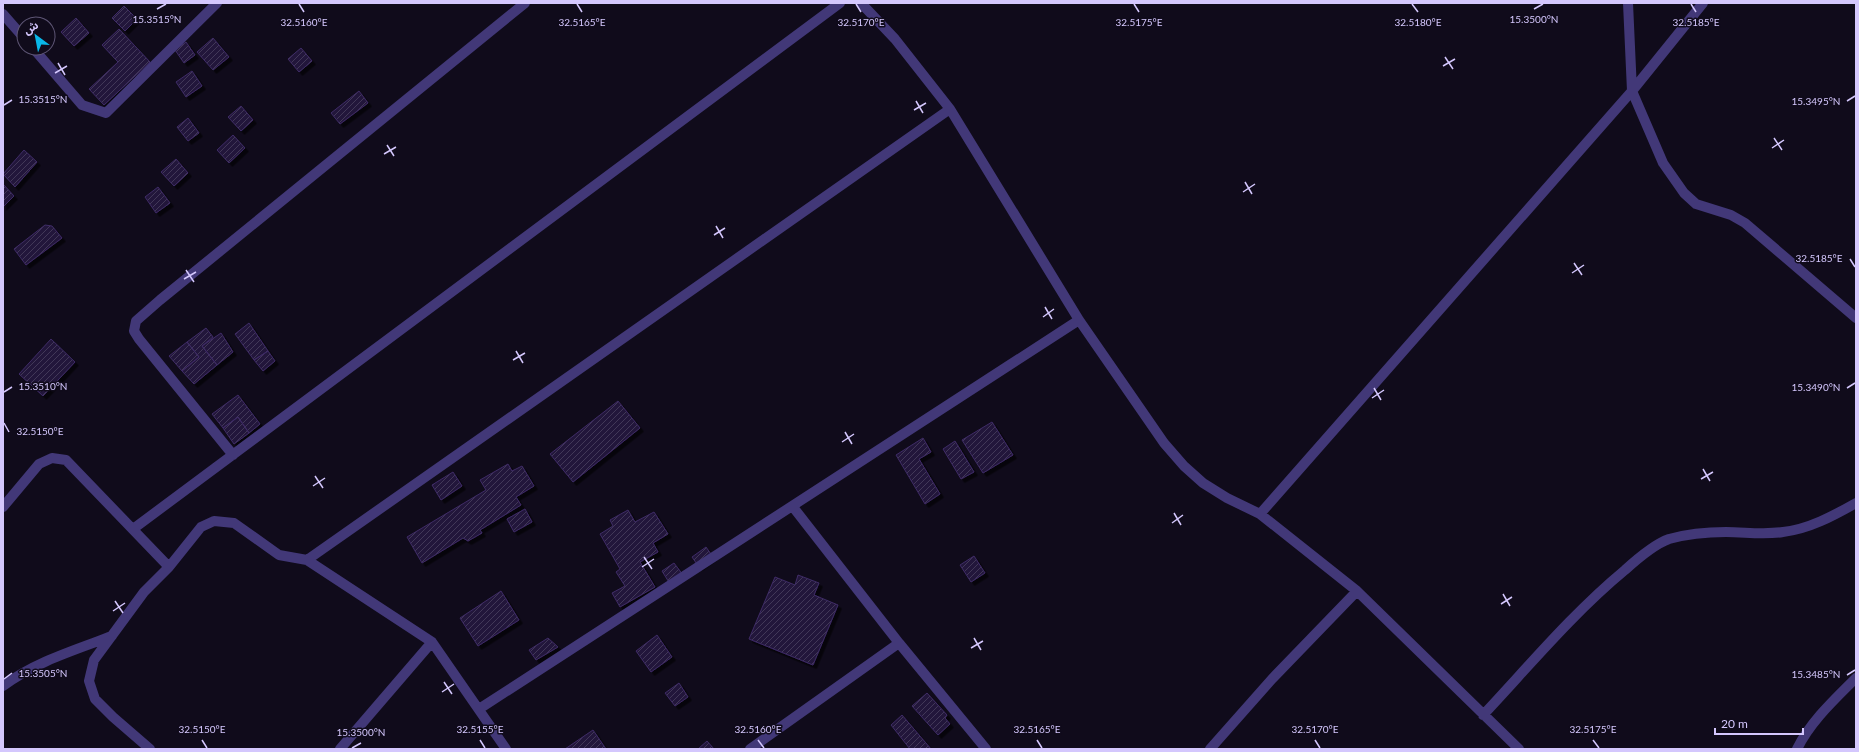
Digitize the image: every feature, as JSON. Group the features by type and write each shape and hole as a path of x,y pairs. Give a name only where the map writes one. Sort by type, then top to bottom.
{"street":[{"path":"40,56 82,105 106,113 217,3"},
{"path":"233,455 139,339 134,332 136,321 525,3"},
{"path":"133,529 840,3"},
{"path":"861,3 895,39 950,109 1079,320 1164,443 1184,466 1203,483 1227,498 1260,514 1357,591 1519,749"},
{"path":"1628,3 1632,91 1663,163 1684,193 1696,204 1731,215 1745,223 1856,318"},
{"path":"1260,514 1632,91 1703,3"},
{"path":"3,14 16,29"},
{"path":"306,560 950,109"},
{"path":"479,710 1079,320"},
{"path":"3,507 39,464 52,458 66,460 169,567"},
{"path":"1483,715 1603,588 1639,558 1668,540 1697,534 1725,532 1767,534 1784,532 1804,528 1835,515 1856,503"},
{"path":"793,507 899,643 986,749"},
{"path":"150,749 113,718 95,699 90,681 94,660 144,592 169,567 201,527 214,521 234,523 279,555 306,560 432,642 506,749"},
{"path":"1210,749 1272,679 1357,591"},
{"path":"3,686 18,675 37,665 112,635"},
{"path":"340,749 432,642"},
{"path":"750,749 899,643"},
{"path":"1797,749 1804,736 1825,709 1856,678"}],"building":[{"path":"124,6 137,19 125,31 112,18"},
{"path":"76,18 89,33 74,46 61,32"},
{"path":"119,29 150,62 104,105 89,89 118,62 102,45"},
{"path":"213,38 229,57 213,70 197,52"},
{"path":"186,42 195,55 184,63 175,50"},
{"path":"301,48 312,61 299,72 288,59"},
{"path":"192,71 202,86 186,97 176,82"},
{"path":"359,91 368,103 340,124 331,113"},
{"path":"241,106 253,120 241,131 228,117"},
{"path":"188,118 199,133 188,141 177,127"},
{"path":"233,135 245,148 229,163 217,150"},
{"path":"24,150 37,162 15,187 3,174"},
{"path":"176,159 188,173 174,186 161,172"},
{"path":"3,184 14,196 3,207"},
{"path":"158,187 170,203 156,213 145,197"},
{"path":"45,225 52,226 62,238 26,265 14,249"},
{"path":"249,323 268,351 254,360 235,334"},
{"path":"206,328 213,337 202,346 217,365 194,384 182,371 199,357 187,342"},
{"path":"221,333 233,352 217,365 202,346"},
{"path":"51,339 75,362 43,396 19,374"},
{"path":"187,342 199,357 182,371 169,356"},
{"path":"268,351 275,361 263,371 254,360"},
{"path":"238,395 260,424 249,433 238,417 223,428 212,414"},
{"path":"618,401 640,428 573,482 550,454"},
{"path":"238,417 249,433 234,444 223,428"},
{"path":"992,422 1013,455 983,473 962,440"},
{"path":"923,438 931,452 919,459 940,494 925,504 896,455"},
{"path":"955,441 974,472 961,479 943,449"},
{"path":"508,464 512,471 522,466 534,486 516,497 521,505 480,530 482,533 468,541 463,538 422,563 407,537 486,490 480,480"},
{"path":"453,472 462,486 441,500 432,485"},
{"path":"525,509 532,522 514,532 507,519"},
{"path":"628,510 635,522 654,512 668,534 653,543 658,552 640,562 655,587 620,607 612,593 625,586 616,572 620,569 600,534 613,526 610,520"},
{"path":"706,547 713,557 699,567 692,557"},
{"path":"974,556 985,573 971,582 960,565"},
{"path":"674,563 683,575 670,584 662,571"},
{"path":"798,575 819,583 814,595 838,605 813,665 749,639 775,577 795,585"},
{"path":"501,591 519,620 478,646 460,618"},
{"path":"657,635 672,657 651,672 636,651"},
{"path":"548,638 558,647 536,660 529,650"},
{"path":"679,683 688,697 675,706 665,693"},
{"path":"927,693 947,715 945,718 950,724 938,735 912,706"},
{"path":"902,715 931,749 910,749 891,725"},
{"path":"593,730 606,749 565,749"},
{"path":"707,741 714,749 698,749"}]}
